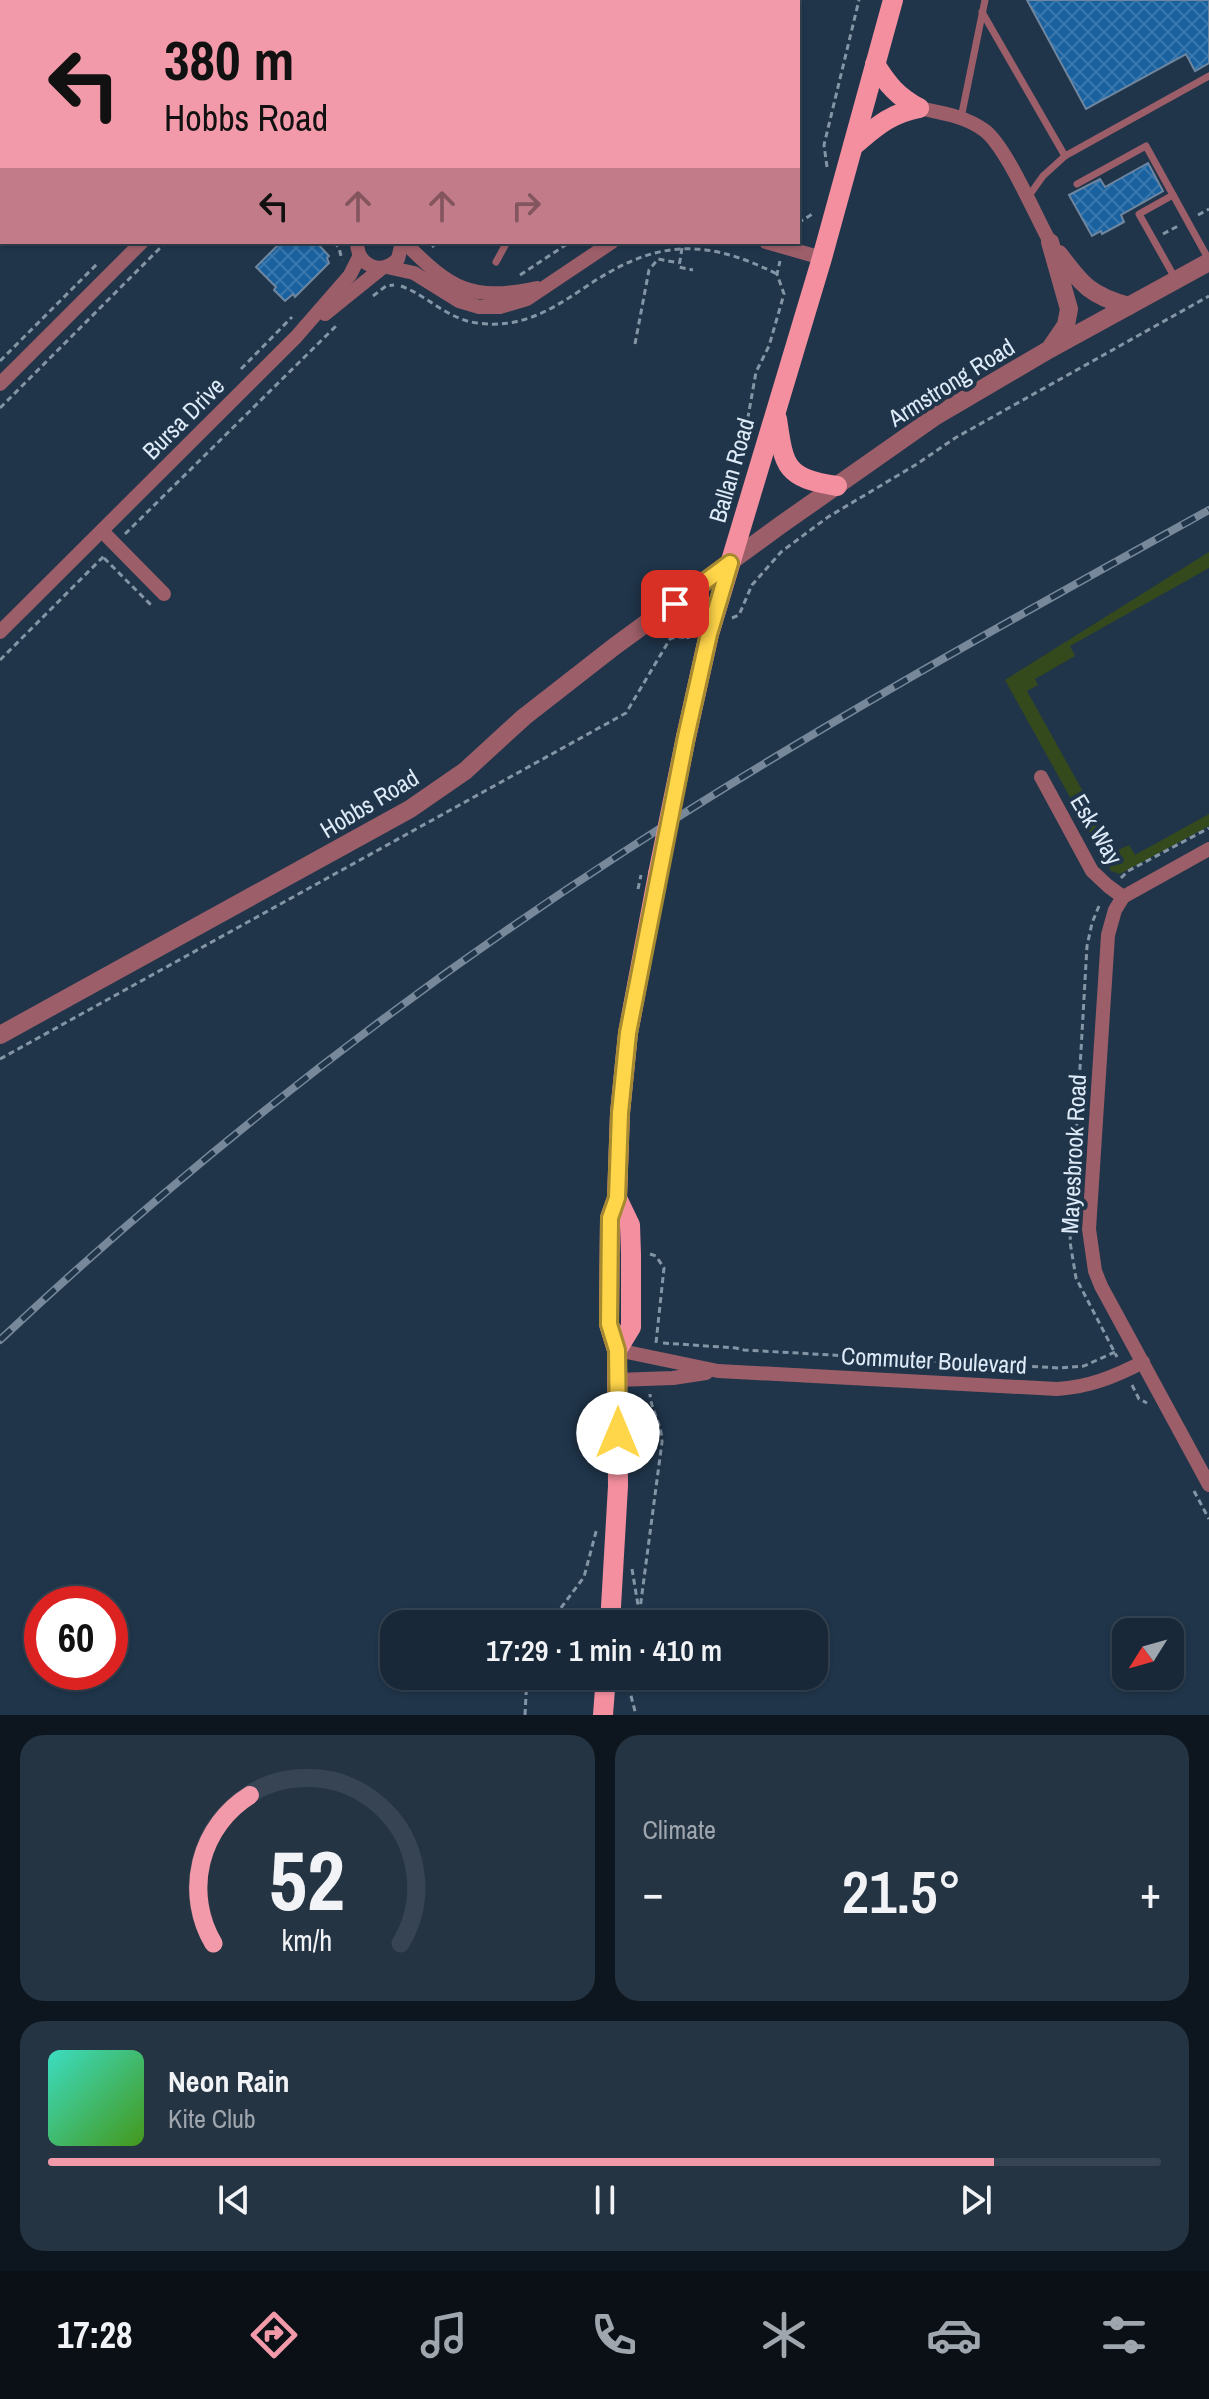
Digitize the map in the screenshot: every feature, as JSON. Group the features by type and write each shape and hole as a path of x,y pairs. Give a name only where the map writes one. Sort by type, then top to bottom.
{"main road":[{"name":"Ballan Road","path":"611,1610 618,1486 617,1350 609,1324 610,1218 617,1198 620,1113 628,1033 686,737 712,626 822,258 893,0"},
{"path":"875,64 887,84 902,99 919,108"},
{"path":"853,146 890,117 919,108"},
{"path":"776,411 782,455 788,466 803,479 837,486"},
{"name":"Ballan Road","path":"617,1198 630,1225 631,1254 631,1327 617,1350"},
{"path":"603,1715 605,1690"}],"street":[{"path":"919,108 961,118 986,131 1002,151 1050,242 1075,276 1094,293 1129,306"},
{"path":"1050,242 1069,309 1066,325 1050,349"},
{"path":"0,384 140,244"},
{"path":"384,268 398,259 402,244"},
{"path":"404,244 418,267 443,293 479,307 516,304 527,299 609,244"},
{"path":"773,244 822,258"},
{"path":"356,248 371,267 418,267"},
{"name":"Bursa Drive","path":"0,632 296,337 350,275 356,248"},
{"name":"Armstrong Road","path":"730,563 936,416 1209,261"},
{"name":"Bursa Drive","path":"296,337 384,268"},
{"path":"102,531 164,594"},
{"name":"Hobbs Road","path":"0,1035 410,809 465,771 570,680 730,563"},
{"name":"Esk Way","path":"1041,777 1092,871 1118,893"},
{"path":"1118,893 1209,849"},
{"name":"Mayesbrook Road","path":"1118,893 1108,935 1089,1229 1095,1271 1209,1485"},
{"name":"Commuter Boulevard","path":"617,1350 718,1371 1057,1389 1081,1388 1143,1362"},
{"name":"Commuter Boulevard","path":"617,1380 718,1371"}],"lane":[{"path":"961,118 985,0"},
{"path":"982,12 1065,156"},
{"path":"1027,199 1043,176 1065,156 1209,76"},
{"path":"1077,184 1146,146 1209,261"},
{"path":"1173,195 1139,214 1176,280"},
{"path":"496,262 506,244"}],"path":[{"path":"827,173 824,145 859,0"},
{"path":"800,222 814,213"},
{"path":"0,408 164,244"},
{"path":"432,244 440,254"},
{"path":"511,277 530,269 567,244"},
{"path":"738,476 751,390 769,346 784,294 777,274 784,247"},
{"path":"405,288 434,248"},
{"path":"364,303 386,286 395,284 458,318 475,323 517,322 546,313 628,261 648,253 682,248 736,256 777,274"},
{"path":"682,248 679,267 693,270"},
{"path":"635,344 649,270 658,259 679,263"},
{"path":"0,361 97,264"},
{"path":"699,586 687,629 688,638 739,615 752,585 781,552 828,517 955,438 1209,296"},
{"path":"0,660 337,325"},
{"path":"103,557 152,606"},
{"path":"1152,1414 1145,1400 1139,1399 1076,1278 1070,1242 1087,946 1095,913 1118,893 1128,871 1209,828"},
{"path":"631,1254 656,1256 664,1268 654,1359"},
{"path":"656,1343 1060,1368 1084,1366 1132,1343"},
{"path":"640,1610 662,1442 660,1425 650,1400 651,1379"},
{"path":"1188,1480 1209,1519"},
{"path":"559,1610 584,1577 598,1526"},
{"path":"525,1715 526,1690"},
{"path":"630,1690 636,1715"}],"green space":[{"path":"1209,552 1209,568 1070,646 1075,656 1035,679 1038,685 1027,691 1116,851 1129,845 1135,855 1209,814 1209,826 1120,874 1111,871 1005,680"}],"building":[{"path":"1027,0 1209,0 1209,63 1195,71 1186,54 1086,109"},
{"path":"1148,163 1163,191 1121,215 1124,222 1092,236 1069,195 1100,179 1105,187"},
{"path":"279,244 318,244 329,256 329,263 295,297 293,294 285,301 256,267"}],"railway":[{"path":"0,1340 147,1208 300,1083 379,1022 540,908 694,807 839,719 1209,510"}],"route":[{"path":"618,1433 617,1350 609,1324 610,1218 617,1198 620,1113 628,1033 686,737 709,634 730,563 675,604"}]}
